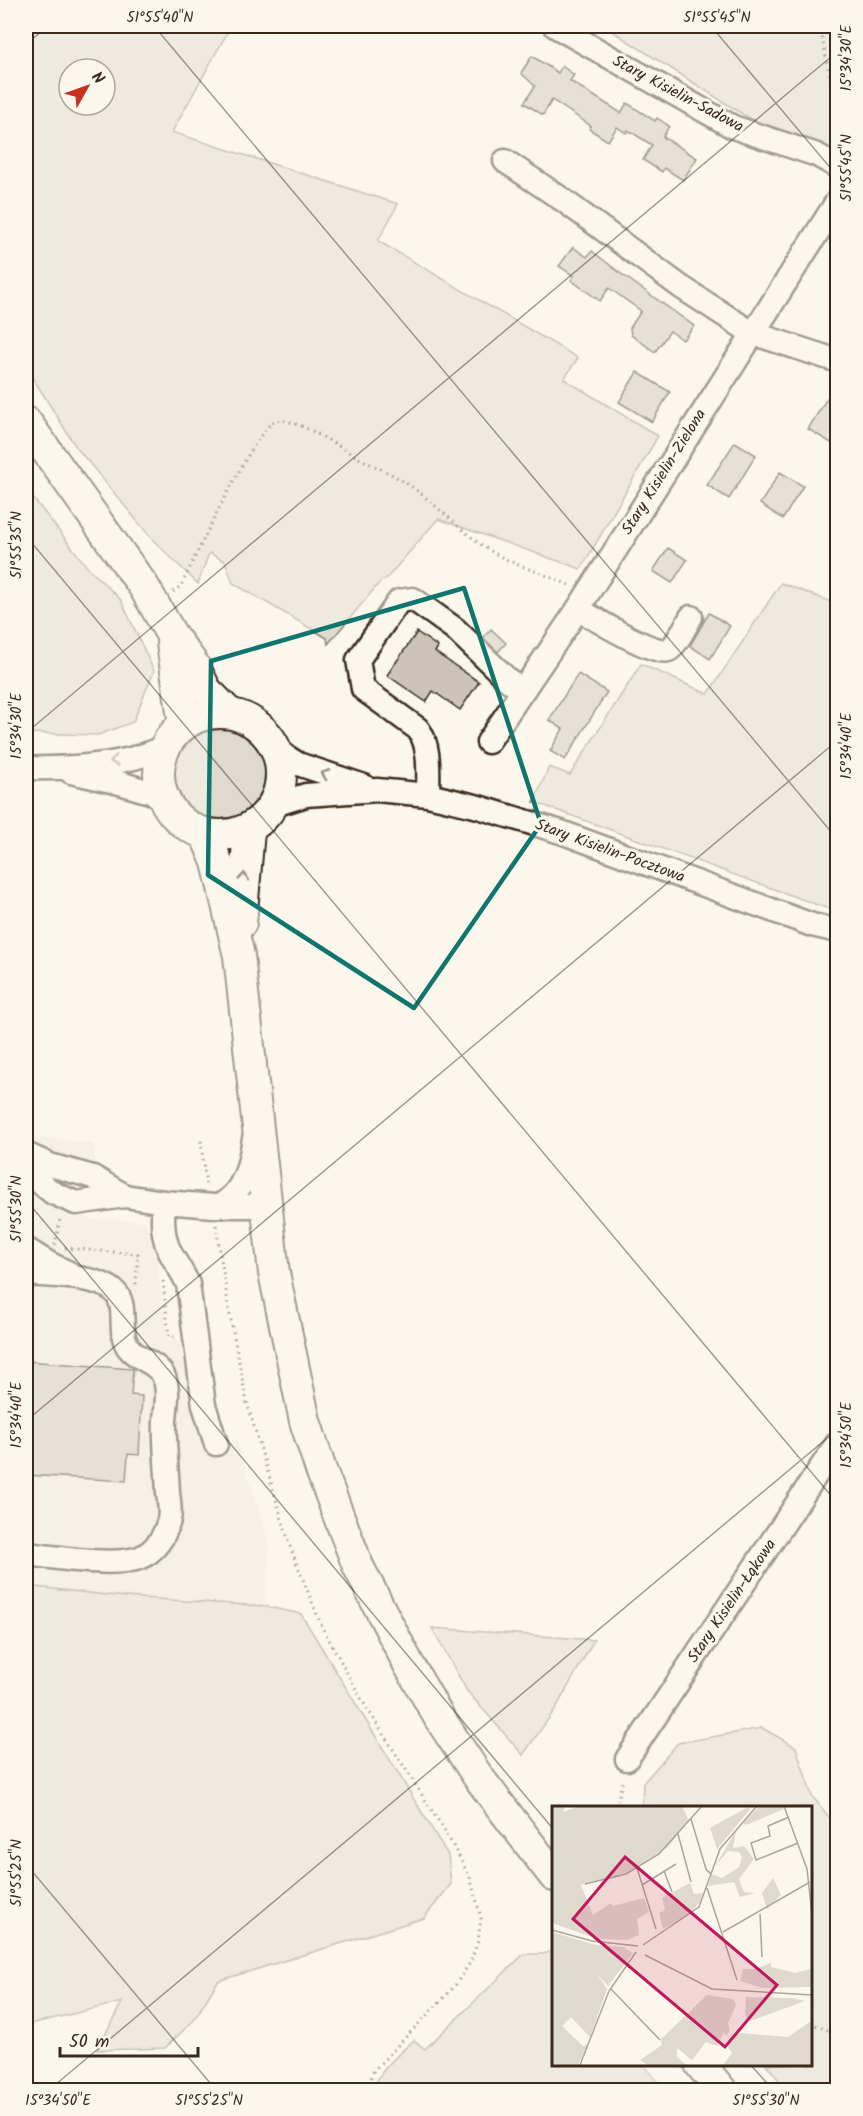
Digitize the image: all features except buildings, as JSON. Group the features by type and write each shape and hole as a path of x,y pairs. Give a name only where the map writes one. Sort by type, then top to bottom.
{"main road":[{"path":"26,422 155,605 206,690 229,713"},
{"path":"171,634 175,735"},
{"path":"229,713 258,726 269,737 276,750 281,778 274,805 266,817 249,831 221,837 205,834 177,818 163,796 158,772 161,756 175,735 202,715 229,713"},
{"path":"239,956 249,831"},
{"path":"205,834 217,862 239,956 274,1273 305,1421 333,1503 358,1566 380,1611 440,1719 479,1778 552,1873"},
{"path":"701,2065 721,2091"}],"street":[{"name":"Stary Kisielin-Sadowa","path":"555,26 733,127 817,155 837,167"},
{"path":"505,160 681,287 752,333 837,361"},
{"name":"Stary Kisielin-Zielona","path":"488,742 582,602 837,200"},
{"path":"428,795 426,745 423,737 418,729 363,689 358,660 399,601 413,599 455,629 508,680 523,690"},
{"path":"582,602 646,646 663,652 670,649 691,617"},
{"path":"26,768 58,769 138,758 153,753 175,735"},
{"name":"Stary Kisielin-Pocztowa","path":"276,750 298,764 377,790"},
{"path":"58,769 120,783 163,796"},
{"name":"Stary Kisielin-Pocztowa","path":"274,805 306,795 377,790 428,795 475,806 561,832 812,925 837,931"},
{"path":"214,1206 236,1194 242,1184 250,1161 257,1123"},
{"path":"26,1154 50,1165 93,1178 125,1196"},
{"path":"26,1171 53,1193 76,1203 125,1196 214,1206 266,1206"},
{"path":"164,1202 162,1218 164,1237 170,1253 182,1270 188,1284 204,1405 216,1444"},
{"path":"26,1249 50,1264 85,1280 107,1286 116,1292 121,1301 122,1333 127,1346 136,1356 152,1363 162,1373 168,1386 165,1423 170,1518 158,1544 141,1557 120,1562 26,1554"},
{"path":"26,1274 85,1280"},
{"name":"Stary Kisielin-Łąkowa","path":"627,1760 837,1442"}],"path":[{"path":"820,26 837,120"},
{"path":"155,605 181,586 225,497 262,432 273,421 284,420 323,437 402,480 495,554 582,602"},
{"path":"201,1141 214,1206 229,1310 248,1403 291,1550 322,1627 363,1702 445,1831 470,1877 481,1918 478,1941 471,1961 454,1987 374,2070 366,2091"},
{"path":"163,1281 169,1337 184,1336"},
{"path":"616,1806 627,1760"},
{"path":"812,2024 837,2034"}],"highlighted area":[{"path":"464,588 541,824 414,1008 208,875 211,661"}],"shaded area":[{"path":"26,26 231,26 172,132 398,204 378,241 578,358 564,379 658,436 581,569 438,519 387,578 381,581 328,644 327,638 233,583 225,561 209,553 198,584 153,540 76,447 26,367"},
{"path":"604,26 837,26 837,162 744,115"},
{"path":"26,489 88,568 121,600 154,671 133,722 98,735 26,733"},
{"path":"781,583 837,604 837,912 534,802 549,767 570,775 641,664 708,694"},
{"path":"221,724 240,728 256,738 266,754 270,773 266,792 256,808 240,818 221,822 202,818 186,808 176,792 172,773 176,754 186,738 202,728"},
{"path":"26,1135 94,1144 96,1170 62,1177 59,1188 73,1191 69,1213 91,1219 145,1221 157,1257 167,1341 183,1340 205,1452 237,1441 270,1546 264,1606 125,1597 26,1586"},
{"path":"26,1586 125,1597 264,1606 301,1614 448,1855 451,1884 424,1918 218,1981 194,2020 165,2048 97,2050 122,2002 26,2025"},
{"path":"432,1628 594,1640 556,1708 523,1755 467,1691"},
{"path":"762,1728 796,1747 812,1796 837,1827 837,2090 787,2090 767,2065 812,2065 812,1806 642,1806 643,1783 678,1743"},
{"path":"552,1951 552,2065 644,2065 665,2090 373,2090 385,2069 414,2040 425,2049 524,1954 543,1954"}]}
